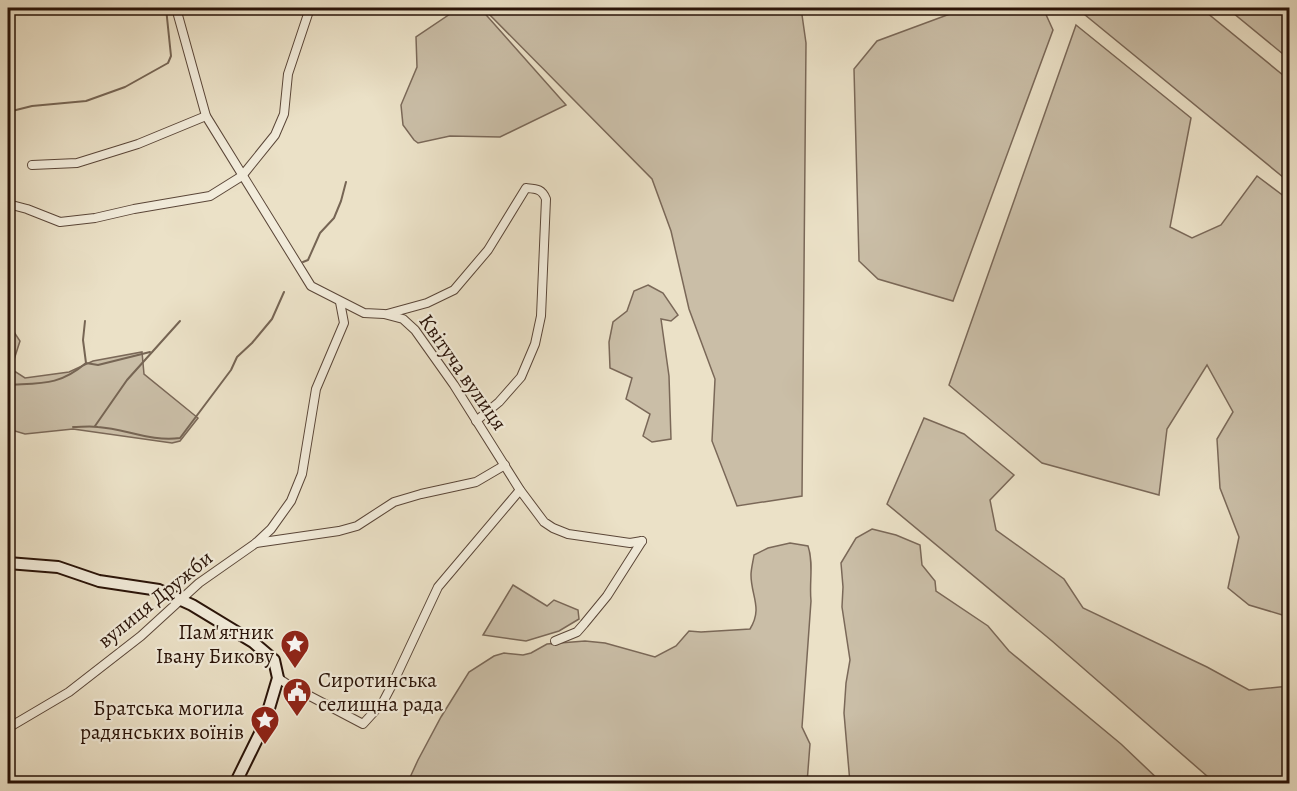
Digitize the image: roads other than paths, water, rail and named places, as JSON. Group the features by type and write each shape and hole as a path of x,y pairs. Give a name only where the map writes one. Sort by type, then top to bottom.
{"street":[{"name":"Квітуча вулиця","path":"176,8 206,116 311,286 364,313 386,314 404,319 415,330 520,490 544,522 561,531 599,539 630,543 642,542 607,596 585,624 577,632 555,641"},
{"path":"8,204 60,222 95,218 210,196 242,176 275,135 284,114 288,74 310,8"},
{"path":"33,165 77,163 138,144 206,116"},
{"path":"386,314 427,303 454,290 488,250 526,188 543,192 546,199 541,316 535,344 521,377 499,402 476,421"},
{"name":"вулиця Дружби","path":"8,728 69,692 141,636 199,583 256,543 271,529 291,501 302,474 316,389 344,323 340,302"},
{"path":"256,543 339,531 357,526 394,502 476,482 505,465"},
{"path":"278,678 363,724 372,716 393,683 438,587 520,490"},
{"path":"8,563 62,568 99,581 159,590 192,605 254,642 274,660 278,678 264,724 235,783"}],"waterway":[{"path":"8,112 32,106 86,101 125,87 168,63 171,56 166,8"},
{"path":"303,262 308,260 320,233 334,218 346,182"},
{"path":"73,427 108,428 149,437 180,438 231,370 237,357 272,319 284,292"},
{"path":"8,385 58,380 86,363 83,340 85,321"},
{"path":"95,426 127,380 180,321"},
{"path":"86,363 98,365 150,352"}],"place":[{"name":"Пам'ятник Івану Бикову","path":"295,670"},
{"name":"Сиротинська селищна рада","path":"297,718"},
{"name":"Братська могила радянських воїнів","path":"265,746"}]}
